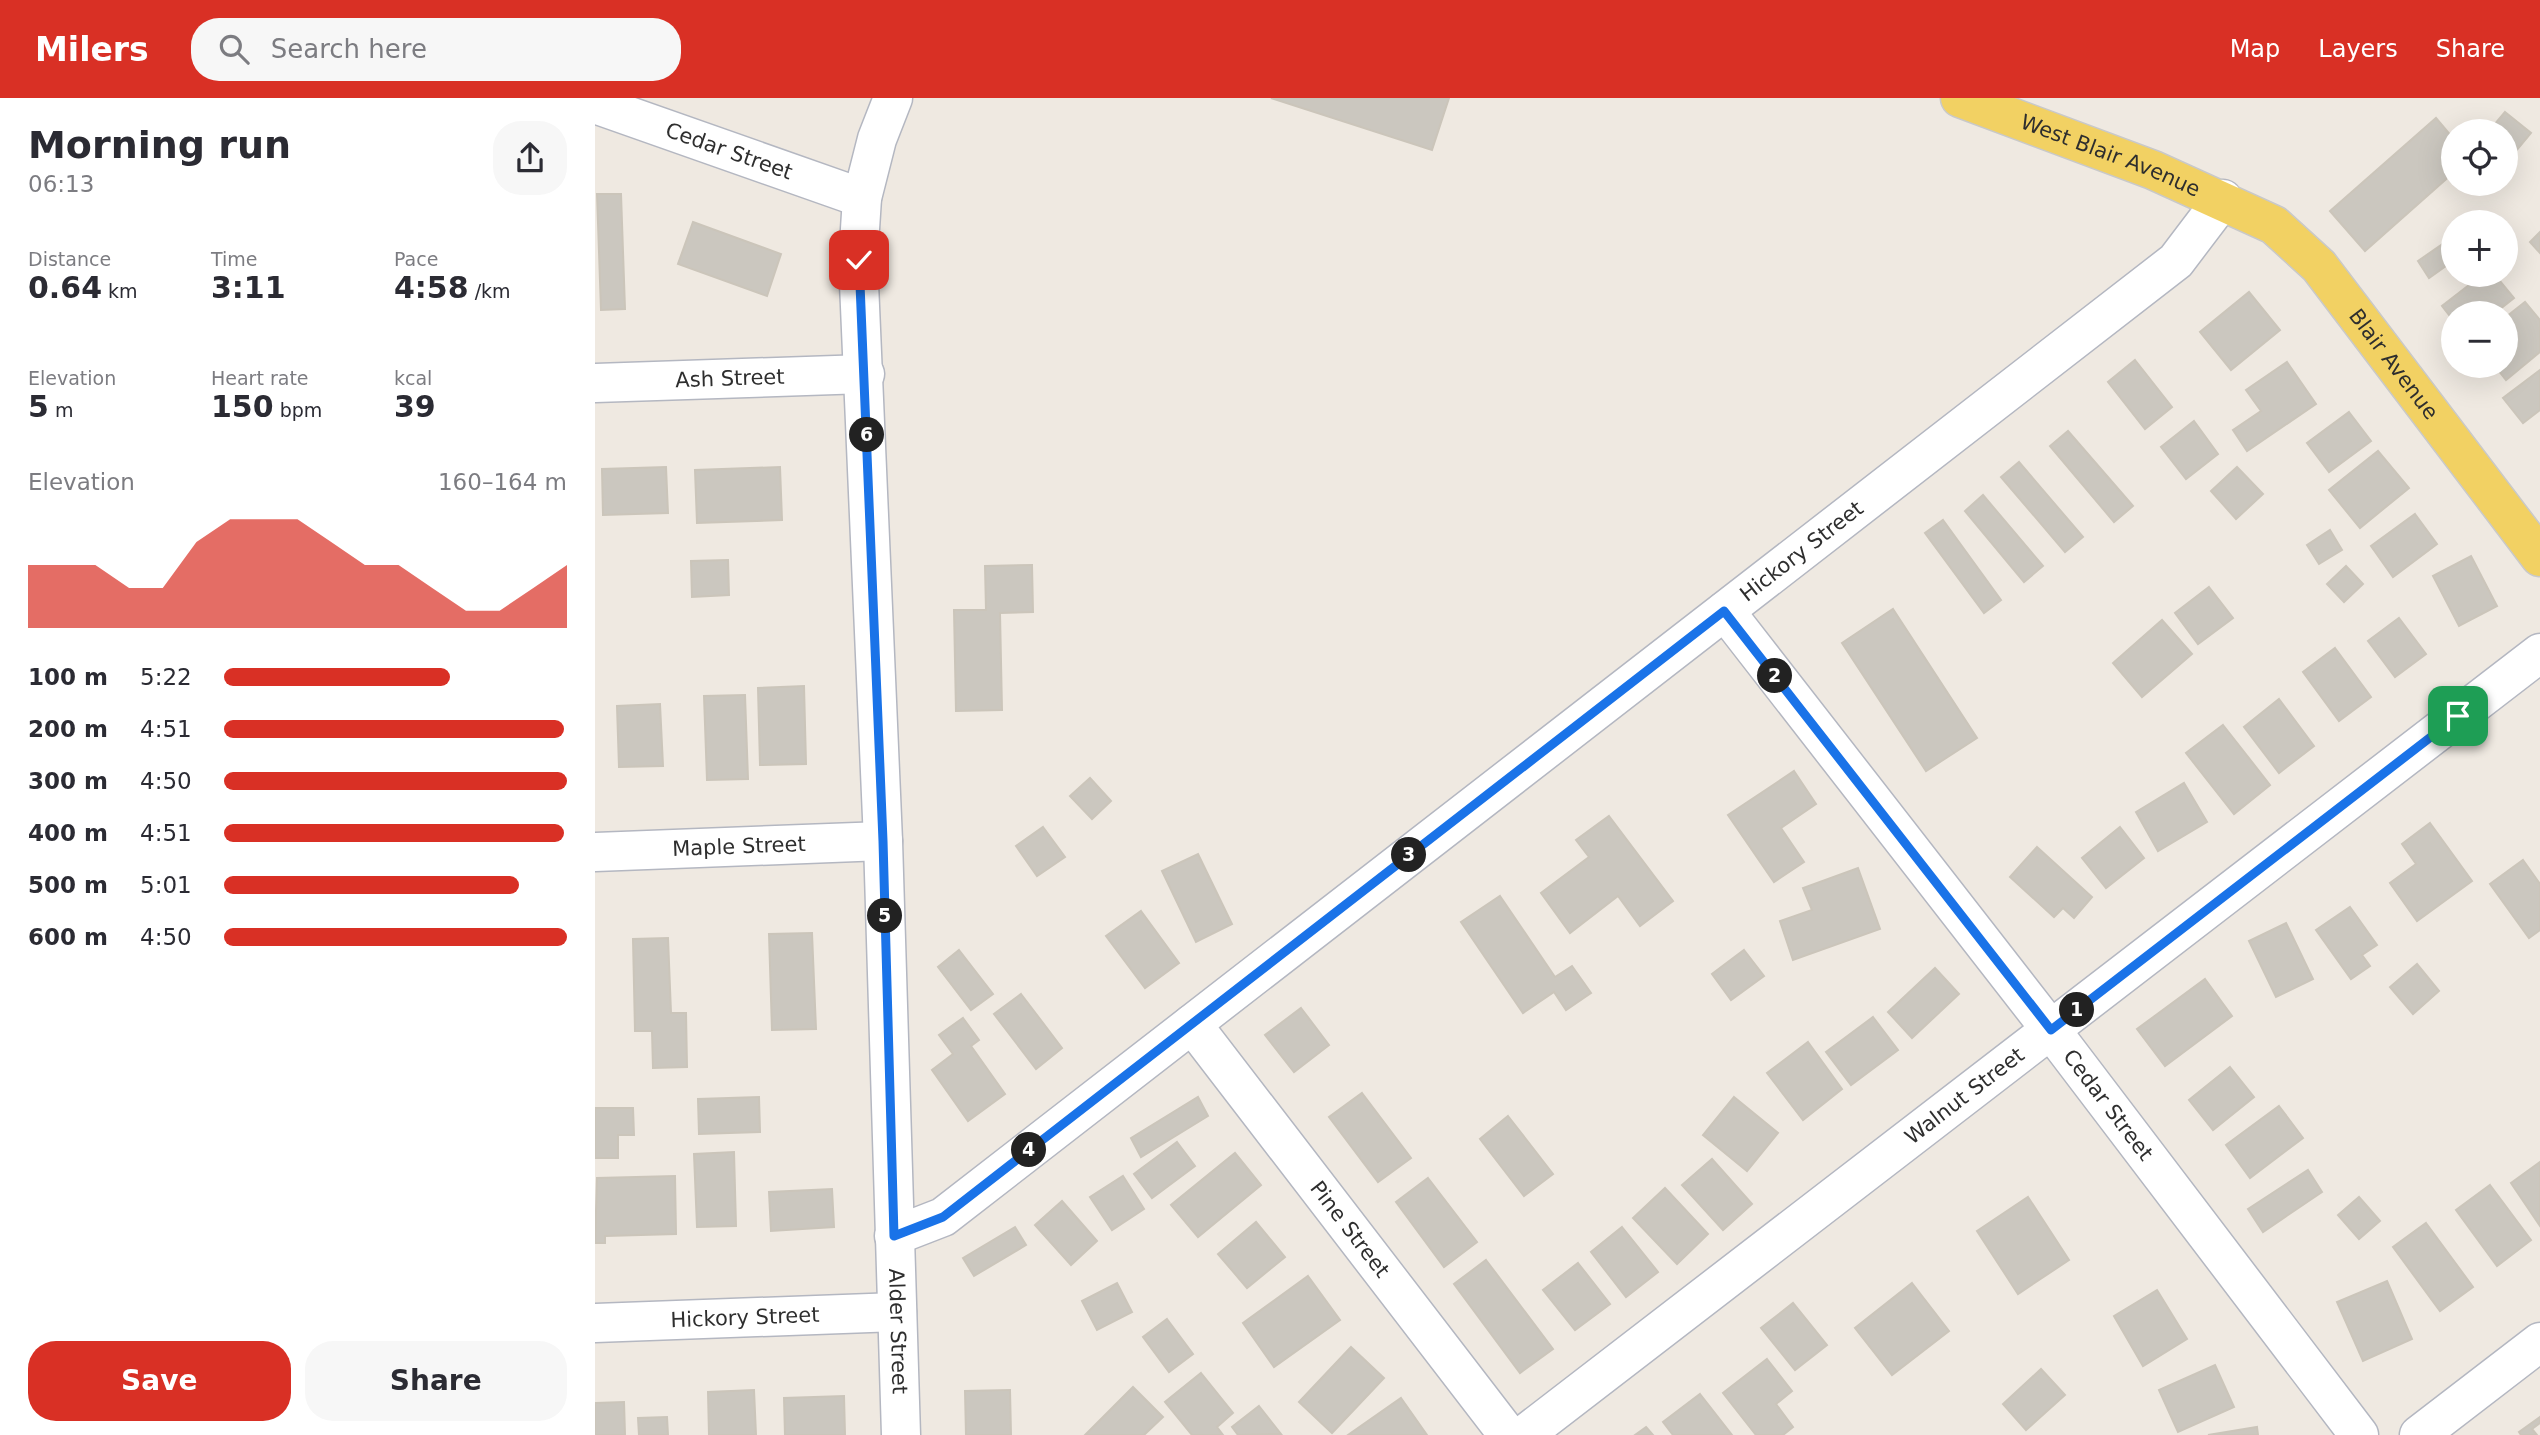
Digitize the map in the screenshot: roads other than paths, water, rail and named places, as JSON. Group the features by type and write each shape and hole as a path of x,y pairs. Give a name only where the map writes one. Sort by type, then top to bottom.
{"main road":[{"name":"West Blair Avenue","path":"1960,98 2223,199"},
{"name":"Blair Avenue","path":"2223,199 2274,225 2319,266 2540,557"}],"street":[{"name":"Alder Street","path":"893,98 877,139 862,198 859,260 883,841 901,1435"},
{"name":"Cedar Street","path":"595,104 862,198"},
{"name":"Hickory Street","path":"894,1236 943,1217 2176,261 2223,199"},
{"name":"Ash Street","path":"595,383 865,374"},
{"name":"Cedar Street","path":"1724,611 2051,1030 2359,1435"},
{"name":"Walnut Street","path":"1524,1435 2540,653"},
{"name":"Maple Street","path":"595,852 883,841"},
{"name":"Pine Street","path":"1192,1024 1509,1435"},
{"name":"Hickory Street","path":"595,1323 897,1312"},
{"path":"2419,1435 2540,1342"}]}
